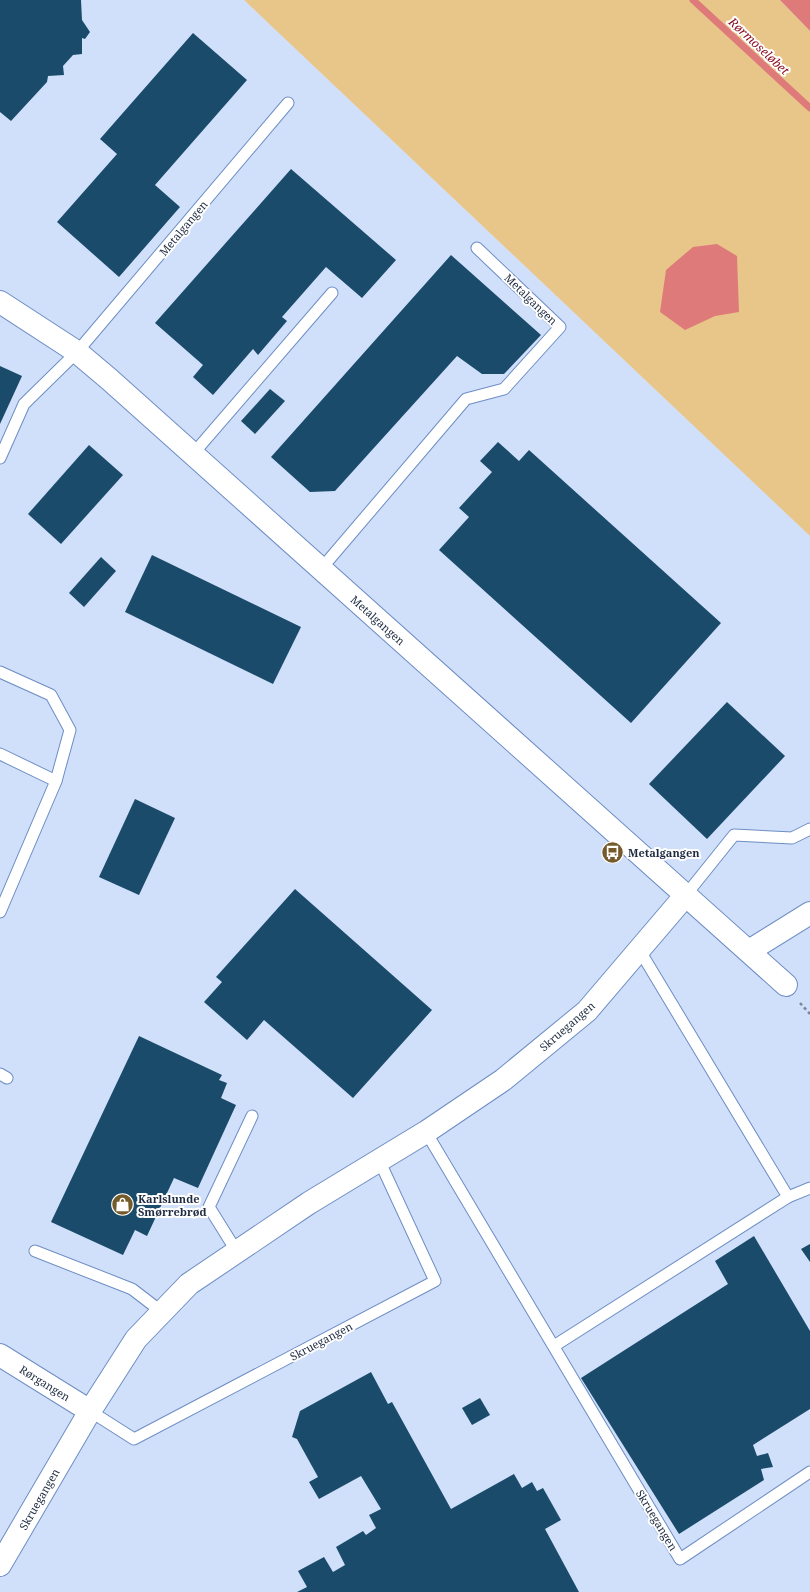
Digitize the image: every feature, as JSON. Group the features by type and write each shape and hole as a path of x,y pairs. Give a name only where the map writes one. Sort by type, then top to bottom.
{"street":[{"name":"Metalgangen","path":"0,302 77,352 786,985"},
{"name":"Skruegangen","path":"0,1566 90,1412 136,1339 189,1284 309,1203 426,1132 503,1080 587,1011 640,951 685,896"},
{"path":"748,951 810,913"},
{"name":"Rørgangen","path":"0,1355 90,1412"}],"lane":[{"name":"Metalgangen","path":"0,458 24,404 77,352 288,103"},
{"name":"Metalgangen","path":"321,569 466,399 504,389 560,327 477,248"},
{"path":"193,454 332,293"},
{"path":"0,672 51,695 70,730 56,781 0,912"},
{"path":"0,754 56,781"},
{"path":"685,896 734,835 792,838 810,829"},
{"path":"640,951 788,1197"},
{"path":"237,1252 209,1207 252,1116"},
{"name":"Skruegangen","path":"426,1132 680,1559 810,1472"},
{"name":"Skruegangen","path":"90,1412 134,1438 435,1281 379,1160"},
{"path":"554,1346 788,1197 810,1188"},
{"path":"35,1251 132,1289 162,1312"}],"shaded area":[{"path":"0,0 244,0 810,536 810,1592 0,1592"},
{"path":"244,0 780,0 810,31 810,536"},
{"path":"780,0 810,0 810,31"},
{"path":"717,244 737,256 739,312 715,316 685,330 660,312 666,270 693,247"}],"building":[{"path":"0,0 81,0 82,20 90,32 85,39 82,38 82,54 73,55 63,66 64,75 48,76 47,82 11,121 0,112"},
{"path":"193,33 247,80 155,185 180,207 119,277 57,222 117,154 100,139"},
{"path":"291,169 396,260 362,298 326,267 282,317 287,321 258,355 253,349 213,395 193,377 203,365 155,323"},
{"path":"451,255 541,335 504,374 482,374 457,356 335,491 310,492 271,457"},
{"path":"0,366 22,376 0,424"},
{"path":"270,389 285,401 255,434 241,421"},
{"path":"498,442 519,461 529,450 721,623 631,723 439,550 469,517 459,508 492,472 480,461"},
{"path":"89,445 123,475 61,544 28,514"},
{"path":"152,555 301,627 273,684 125,612"},
{"path":"101,557 116,571 84,607 69,593"},
{"path":"727,702 785,756 707,839 649,784"},
{"path":"135,799 175,818 139,895 99,877"},
{"path":"295,889 432,1010 353,1098 264,1020 247,1040 204,1002 222,982 216,977"},
{"path":"139,1036 222,1075 219,1080 227,1083 221,1098 236,1105 198,1188 174,1178 147,1236 135,1230 123,1255 51,1222"},
{"path":"754,1236 810,1331 810,1409 753,1445 757,1456 768,1453 773,1467 761,1469 764,1480 679,1534 581,1378 728,1284 715,1261"},
{"path":"810,1244 810,1262 801,1249"},
{"path":"371,1372 388,1404 392,1402 451,1509 514,1474 522,1488 532,1482 537,1491 543,1488 561,1520 545,1529 579,1592 297,1592 307,1587 298,1571 324,1557 333,1572 345,1565 336,1547 363,1531 366,1535 376,1528 369,1515 381,1509 361,1476 319,1499 309,1482 318,1477 297,1439 292,1437 300,1411"},
{"path":"480,1398 490,1415 472,1425 462,1408"}],"waterway":[{"name":"Rørmoseløbet","path":"693,0 810,108"}],"place":[{"name":"Metalgangen","path":"613,852"},
{"name":"Karlslunde Smørrebrød","path":"122,1204"}]}
